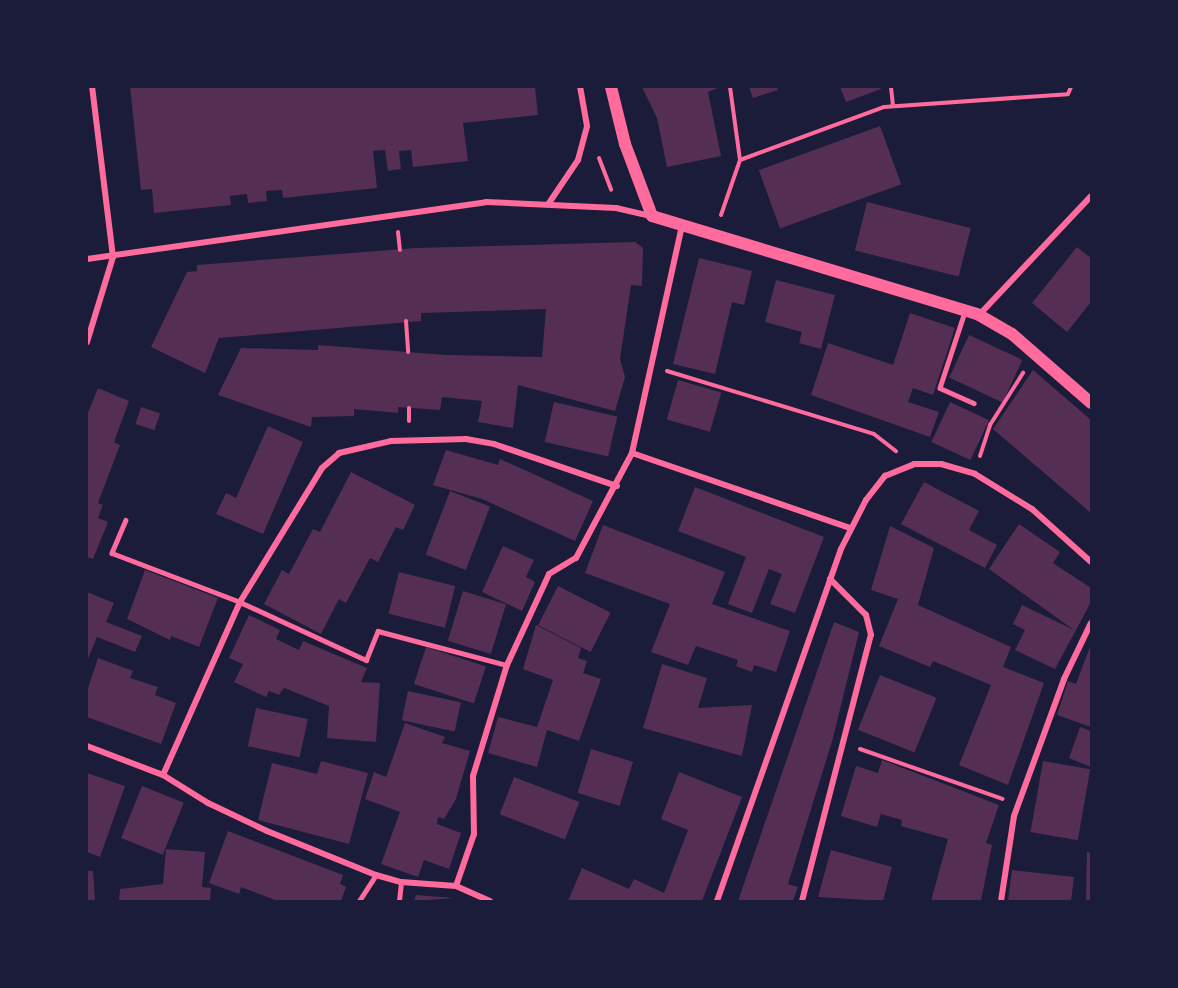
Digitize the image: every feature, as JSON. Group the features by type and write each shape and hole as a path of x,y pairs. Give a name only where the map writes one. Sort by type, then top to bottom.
{"main road":[{"path":"611,87 625,144 652,216 682,223 979,315 1012,334 1091,403"}],"street":[{"path":"87,342 113,257 92,87"},
{"path":"549,203 578,160 587,126 580,87"},
{"path":"979,315 1091,196"},
{"path":"87,259 113,257 169,245 486,202 549,203 616,208 652,216"},
{"path":"456,886 474,834 474,776 507,665 549,574 576,558 617,486 632,453 682,223"},
{"path":"163,775 240,602 322,468 339,453 390,441 466,438 494,444 617,486"},
{"path":"632,453 850,528"},
{"path":"717,901 850,528 885,476 914,464 941,464 975,474 1032,509 1091,562"},
{"path":"802,901 871,635 866,615 830,579"},
{"path":"1001,901 1007,839 1018,804 1064,679 1091,623"},
{"path":"87,746 163,775 208,803 267,831 376,875 401,882 456,886 490,901"}],"lane":[{"path":"966,310 940,388 974,403"},
{"path":"126,520 112,553 240,602 366,660 378,631 507,665"},
{"path":"359,901 376,875"},
{"path":"399,901 401,882"}],"path":[{"path":"718,224 740,160 730,87"},
{"path":"891,87 893,106"},
{"path":"740,160 893,106 1068,94 1071,87"},
{"path":"587,126 616,208"},
{"path":"406,321 408,352"},
{"path":"975,474 990,425 1034,354"},
{"path":"672,373 874,435 914,464"},
{"path":"844,744 1018,804"}],"building":[{"path":"130,87 535,87 538,115 463,123 468,161 413,167 411,150 399,151 401,169 388,171 385,150 373,151 377,188 283,198 282,190 266,191 267,201 248,203 247,194 230,196 231,205 154,213 152,189 141,190"},
{"path":"642,87 720,87 708,92 721,156 667,167 657,118"},
{"path":"749,87 777,87 778,90 753,98"},
{"path":"840,87 880,87 881,89 846,102"},
{"path":"880,126 901,184 780,228 759,170"},
{"path":"867,202 971,228 959,276 855,251"},
{"path":"635,242 643,248 642,286 631,285 620,359 625,377 615,411 518,385 513,428 478,422 482,401 442,397 440,410 398,407 398,413 354,409 354,416 312,417 311,427 218,395 241,348 318,350 318,345 446,355 542,357 546,309 421,313 421,321 219,338 205,373 151,347 187,272 197,271 197,265 416,248"},
{"path":"1077,247 1091,258 1091,302 1067,332 1032,303"},
{"path":"699,258 752,271 744,305 732,302 715,374 673,364"},
{"path":"776,280 835,295 821,349 799,343 802,332 765,322"},
{"path":"910,313 955,328 933,395 913,388 908,402 939,412 930,437 811,395 828,343 893,365"},
{"path":"969,335 1022,360 1003,403 949,378"},
{"path":"1033,370 1091,420 1091,513 993,429"},
{"path":"678,380 721,392 710,432 667,419"},
{"path":"98,388 129,401 114,442 120,445 98,503 103,505 98,518 108,522 93,559 87,557 87,415"},
{"path":"554,402 617,417 608,457 545,442"},
{"path":"950,402 989,420 970,460 931,442"},
{"path":"141,407 160,413 154,430 135,424"},
{"path":"268,426 303,442 263,534 216,514 226,493 236,498"},
{"path":"446,450 498,465 500,459 593,501 575,541 482,499 433,485"},
{"path":"351,472 415,505 403,530 396,527 378,562 370,558 346,603 339,599 321,634 264,604 282,570 289,574 313,529 320,532"},
{"path":"924,482 979,511 969,530 997,545 985,568 901,524"},
{"path":"695,487 824,537 795,613 770,604 782,574 769,569 752,613 728,604 746,557 678,531"},
{"path":"450,491 490,506 466,570 426,554"},
{"path":"1019,524 1060,552 1053,563 1091,588 1091,602 1055,669 1015,650 1025,630 1013,624 1022,605 1074,630 989,569"},
{"path":"603,525 725,572 712,604 790,631 776,672 754,665 752,672 736,666 738,660 696,646 688,665 651,652 670,604 585,573"},
{"path":"890,526 934,548 918,605 1011,647 1003,667 1044,683 1008,785 959,765 991,685 933,661 930,667 879,646 898,599 871,590"},
{"path":"503,546 534,560 526,577 535,582 522,611 482,592"},
{"path":"145,570 218,598 199,647 171,636 170,640 127,619"},
{"path":"399,572 455,586 445,628 389,614"},
{"path":"558,586 611,613 591,652 538,625"},
{"path":"463,591 506,604 491,654 448,641"},
{"path":"87,592 114,603 106,622 142,636 135,652 97,637 87,661"},
{"path":"249,615 280,630 276,639 299,650 303,641 367,668 361,682 380,683 376,742 327,738 329,706 284,688 279,695 269,691 266,697 234,682 243,664 229,658"},
{"path":"834,622 859,632 833,738 788,884 798,887 793,901 738,901"},
{"path":"536,625 581,648 578,658 587,661 583,673 601,679 579,741 547,730 537,767 488,753 498,717 537,727 553,680 523,669"},
{"path":"1091,644 1091,727 1057,715 1068,681 1076,684"},
{"path":"426,647 486,666 474,704 414,684"},
{"path":"98,658 133,671 130,678 158,687 155,695 176,703 161,744 87,717 87,691"},
{"path":"662,664 707,678 698,708 752,705 742,756 643,728"},
{"path":"880,675 937,698 914,753 858,730"},
{"path":"408,691 461,702 455,732 402,720"},
{"path":"256,708 308,719 300,757 248,746"},
{"path":"405,723 445,737 442,743 470,751 456,799 444,819 438,817 437,824 461,833 449,869 424,860 418,877 381,864 400,812 365,799 374,772 386,777"},
{"path":"1080,727 1091,731 1091,767 1069,758"},
{"path":"591,749 633,762 620,806 578,793"},
{"path":"882,760 999,805 986,843 992,845 981,901 931,901 948,839 901,826 902,820 881,814 877,827 841,816 856,766 878,773"},
{"path":"321,761 368,773 349,844 258,820 272,763 317,774"},
{"path":"1043,761 1090,769 1078,840 1030,832"},
{"path":"679,772 742,797 702,901 568,901 582,868 629,889 634,879 664,893 688,830 661,819"},
{"path":"87,773 125,786 100,857 87,852"},
{"path":"514,777 579,802 565,839 500,814"},
{"path":"142,786 184,803 163,855 121,838"},
{"path":"228,831 343,875 340,884 346,887 341,901 278,901 241,887 239,894 209,883"},
{"path":"166,849 205,852 202,887 211,888 210,901 119,901 120,889 163,884"},
{"path":"831,850 892,867 883,901 818,897"},
{"path":"1087,852 1091,853 1091,901 1086,901"},
{"path":"1012,870 1074,877 1071,901 1008,901"},
{"path":"87,871 93,871 95,901 87,901"},
{"path":"416,895 454,898 414,901"}]}
